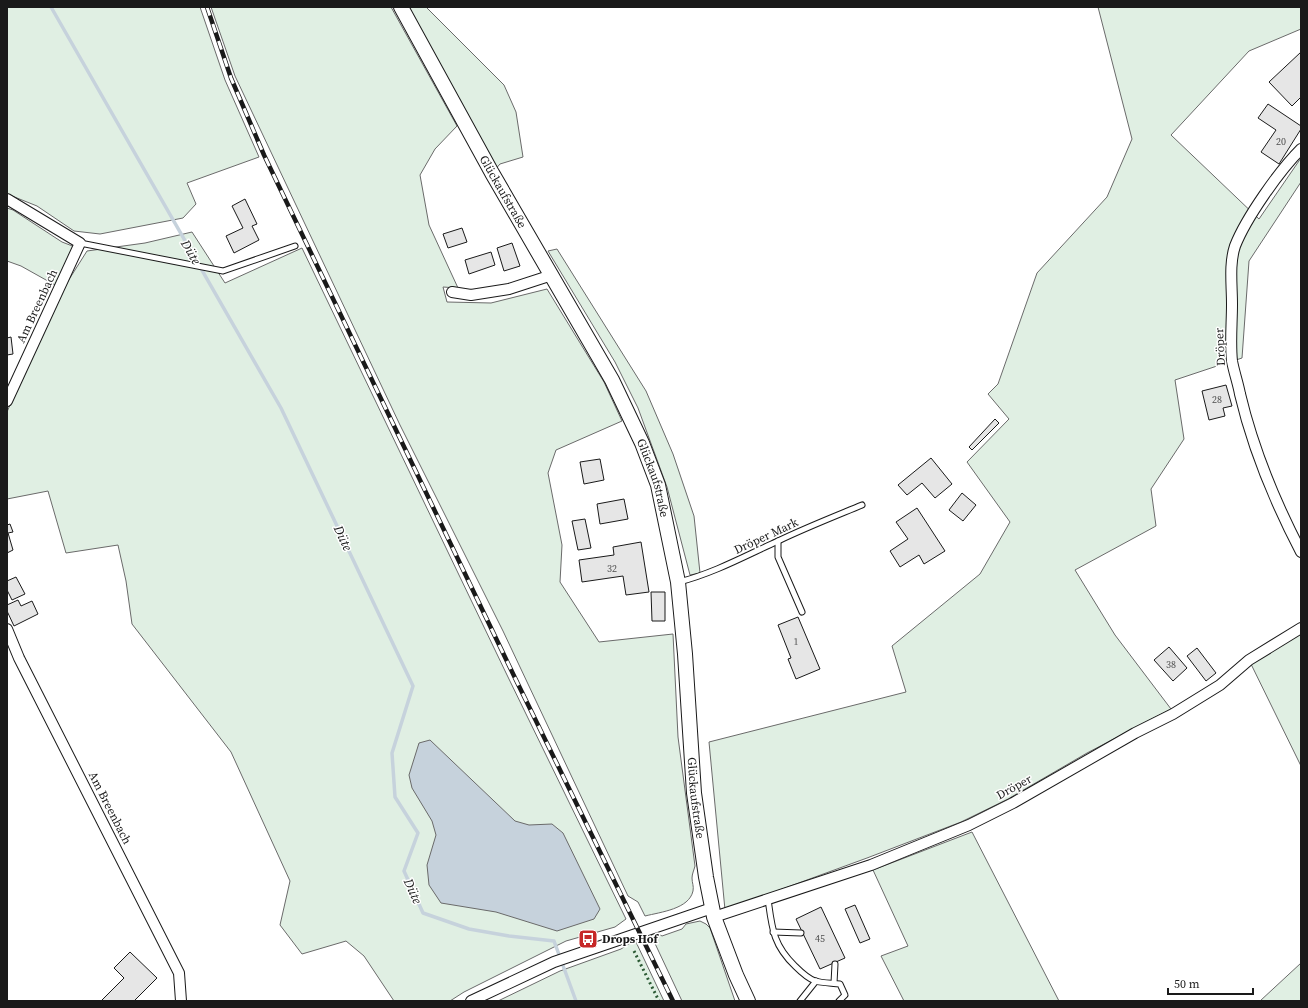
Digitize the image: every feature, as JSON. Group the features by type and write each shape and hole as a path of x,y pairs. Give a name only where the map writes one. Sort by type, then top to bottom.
{"main road":[{"name":"Glückaufstraße","path":"401,7 492,173 612,380 642,443 658,485 678,582 685,654 694,793 713,913 736,975 748,1001"}],"street":[{"name":"Dröper","path":"1301,149 1262,198 1242,231 1235,248 1232,265 1232,362 1252,439 1284,519 1301,552"},
{"path":"7,198 80,243"},
{"name":"Am Breenbach","path":"7,401 80,243"},
{"path":"452,292 471,295 509,289 552,275"},
{"name":"Dröper","path":"470,1001 554,962 713,913 768,899 871,865 969,825 1013,803 1135,733 1173,714 1220,685 1249,660 1301,628"},
{"name":"Am Breenbach","path":"7,629 23,665 179,973 181,1001"}],"lane":[{"path":"80,243 210,270 223,271 295,246"},
{"name":"Dröper Mark","path":"678,582 708,573 862,505"},
{"path":"778,541 778,557 802,612"},
{"path":"768,899 773,932 780,950 805,976 816,981 840,984 845,995 839,1001"},
{"path":"773,932 801,933"},
{"path":"834,983 835,964"},
{"path":"800,1001 816,981"}],"green space":[{"path":"7,7 200,7 225,80 259,157 187,183 196,204 183,218 100,234 74,231 37,206 7,194"},
{"path":"211,7 391,7 457,126 435,149 420,175 429,225 458,288 443,287 447,302 491,303 547,289 604,382 622,421 556,450 548,473 562,545 560,582 599,642 673,634 678,737 695,866 692,876 693,891 686,902 680,906 674,909 645,916 638,902 628,896 503,631 400,425 235,76"},
{"path":"409,7 426,7 504,85 516,112 523,157 500,164 492,173"},
{"path":"1098,7 1301,7 1301,29 1249,51 1171,135 1259,219 1301,158 1301,182 1249,261 1242,358 1236,360 1233,240 1229,362 1175,380 1184,439 1151,489 1156,526 1075,570 1115,635 1171,709 1087,753 1008,799 961,822 725,910 709,742 906,692 892,646 980,574 1010,522 967,462 1009,419 988,394 998,384 1037,273 1107,197 1132,139"},
{"path":"7,208 13,210 62,242 75,247 55,285 21,266 7,261"},
{"path":"192,232 225,283 302,248 626,919 615,927 566,941 464,992 450,1001 394,1001 364,956 346,941 302,954 280,925 290,881 231,752 132,624 126,581 118,545 66,553 48,491 7,499 7,412 21,378 63,289 87,251 145,243"},
{"path":"557,249 646,391 673,454 694,516 700,573 690,575 667,487 638,408 615,362 548,251"},
{"path":"1301,628 1301,766 1249,660"},
{"path":"972,832 1059,1001 904,1001 881,956 908,946 873,870"},
{"path":"700,921 710,928 735,1001 682,1001 651,935 657,933 662,936 682,929 686,924"},
{"path":"635,940 664,1001 498,1001 560,971 621,949"},
{"path":"1301,963 1301,1001 1260,1001"}],"shaded area":[{"path":"430,740 515,821 529,825 552,824 563,833 600,909 594,919 557,931 496,912 441,903 429,885 427,865 436,835 432,821 412,788 409,775 419,743"}],"building":[{"path":"1301,52 1301,97 1292,106 1269,82"},
{"path":"1268,104 1301,126 1301,129 1279,164 1261,152 1276,130 1258,118"},
{"path":"245,199 257,224 252,226 259,240 234,253 226,236 243,228 232,206"},
{"path":"462,228 467,242 448,248 443,234"},
{"path":"512,243 520,266 504,271 497,248"},
{"path":"491,252 495,265 469,274 465,260"},
{"path":"11,337 13,354 7,355 7,338"},
{"path":"1226,385 1232,406 1223,408 1225,416 1209,420 1202,391"},
{"path":"995,419 999,423 972,450 969,447"},
{"path":"931,458 952,484 935,498 922,483 907,495 898,485"},
{"path":"600,459 604,480 584,484 580,462"},
{"path":"962,493 976,505 963,521 949,510"},
{"path":"624,499 628,519 600,524 597,504"},
{"path":"917,508 945,551 924,564 919,555 900,567 890,551 908,539 896,522"},
{"path":"585,519 591,548 578,550 572,521"},
{"path":"10,524 13,532 8,533 13,550 7,553 7,525"},
{"path":"641,542 649,592 626,595 623,576 582,582 579,560 614,555 613,547"},
{"path":"16,577 25,594 12,600 7,590 7,581"},
{"path":"651,592 665,592 665,621 652,621"},
{"path":"18,600 21,606 32,601 38,614 14,626 7,611 7,605"},
{"path":"798,617 820,669 796,679 788,659 791,658 778,625"},
{"path":"1169,647 1187,668 1173,681 1154,660"},
{"path":"1197,648 1216,673 1206,681 1187,656"},
{"path":"855,905 870,939 860,943 845,909"},
{"path":"821,907 845,958 820,969 796,919"},
{"path":"130,952 157,978 134,1001 103,1001 102,1000 124,978 114,968"}],"waterway":[{"name":"Düte","path":"51,7 281,408 413,686 392,753 395,797 418,833 404,871 423,913 469,929 509,936 554,941 576,1001"}],"railway":[{"path":"207,7 231,78 264,155 516,680 673,1001"}],"hedge":[{"path":"634,951 659,1001"}],"place":[{"name":"Drops Hof","path":"588,939"}]}
